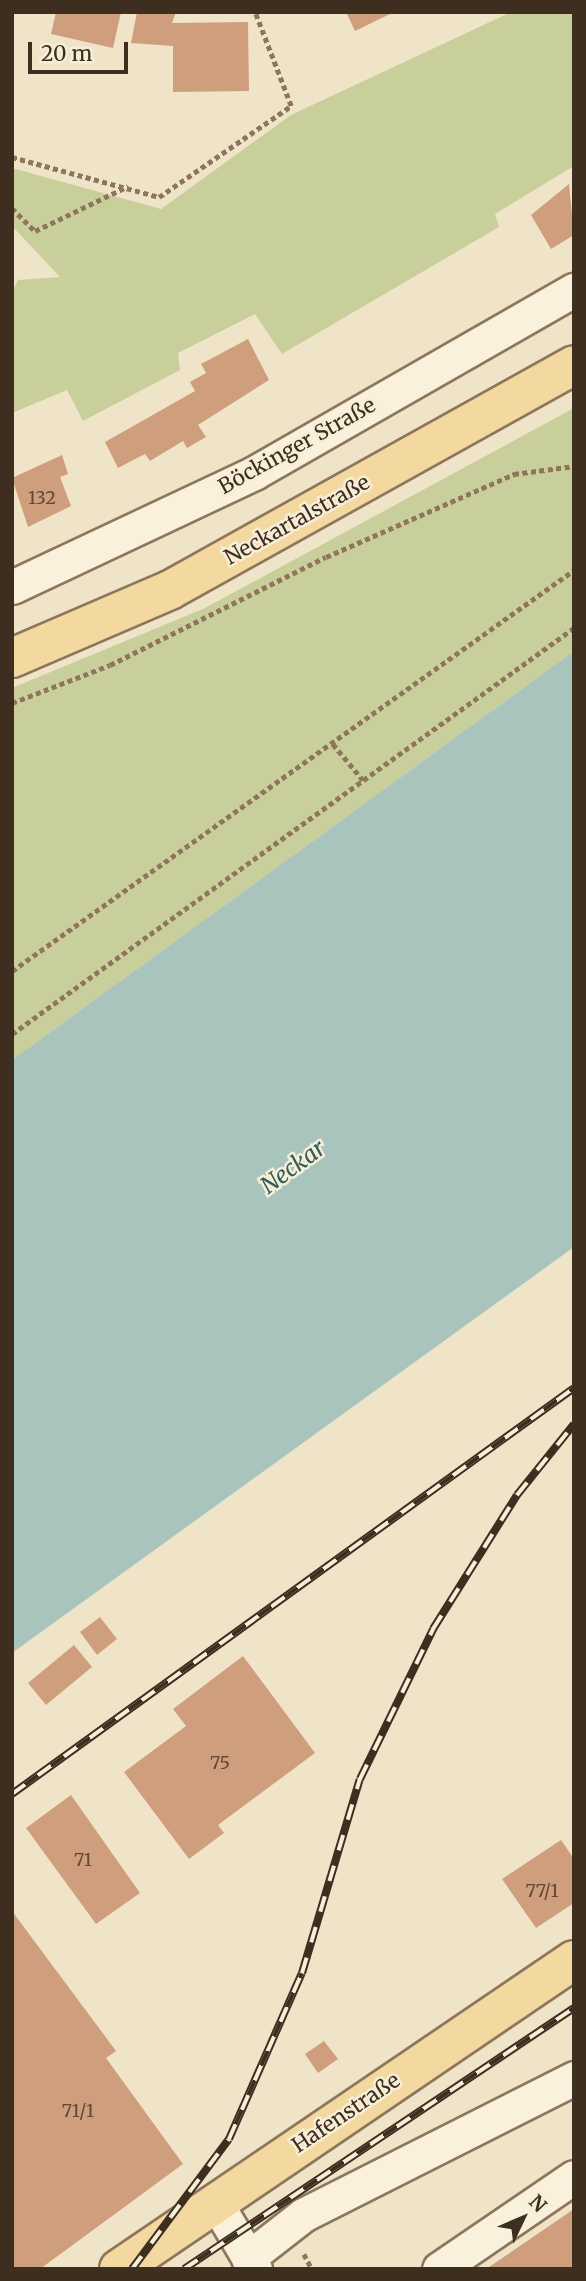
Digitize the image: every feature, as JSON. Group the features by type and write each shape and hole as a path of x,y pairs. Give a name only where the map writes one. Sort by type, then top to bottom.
{"main road":[{"name":"Neckartalstraße","path":"12,658 170,590 574,365"},
{"name":"Hafenstraße","path":"119,2269 215,2201 574,1960"}],"street":[{"name":"Böckinger Straße","path":"12,587 254,473 574,290"},
{"path":"215,2201 251,2263 303,2215 574,2078"},
{"path":"439,2269 574,2176"}],"path":[{"path":"12,157 129,186 159,197 291,106 256,12"},
{"path":"12,208 35,231 129,186"},
{"path":"12,703 110,665 326,557 514,474 574,466"},
{"path":"12,971 333,744 574,569"},
{"path":"12,1034 574,628"},
{"path":"333,744 363,780"}],"green space":[{"path":"511,12 574,12 574,166 495,214 499,227 282,354 255,314 178,353 180,370 83,421 67,390 12,413 12,292 18,280 60,277 12,226 12,168 161,209 291,115"},
{"path":"574,408 574,651 12,1060 12,688 205,608"}],"water":[{"name":"Neckar","path":"574,651 574,1247 12,1653 12,1060"}],"building":[{"path":"56,12 121,12 113,48 51,34"},
{"path":"137,12 176,12 172,23 248,22 249,91 173,92 173,46 131,43"},
{"path":"346,12 394,12 355,31"},
{"path":"569,184 574,235 551,249 531,215"},
{"path":"248,339 269,380 198,425 206,437 187,448 183,441 150,461 145,454 118,468 105,442 195,391 190,382 206,373 201,364"},
{"path":"62,455 68,474 60,477 71,506 28,527 12,478"},
{"path":"100,1617 117,1639 97,1655 80,1632"},
{"path":"74,1645 92,1667 46,1705 28,1683"},
{"path":"243,1656 315,1753 218,1825 224,1833 189,1859 124,1772 186,1726 173,1709"},
{"path":"71,1795 140,1893 96,1924 26,1828"},
{"path":"561,1840 574,1859 574,1903 536,1928 502,1879"},
{"path":"12,1911 116,2051 106,2058 183,2164 40,2269 12,2269"},
{"path":"324,2041 338,2059 318,2073 305,2054"},
{"path":"574,2209 574,2269 486,2269"}],"railway":[{"path":"12,1794 574,1388"},
{"path":"132,2269 229,2139 302,1973 360,1779 433,1629 517,1495 574,1424"},
{"path":"184,2269 574,2008"}]}
